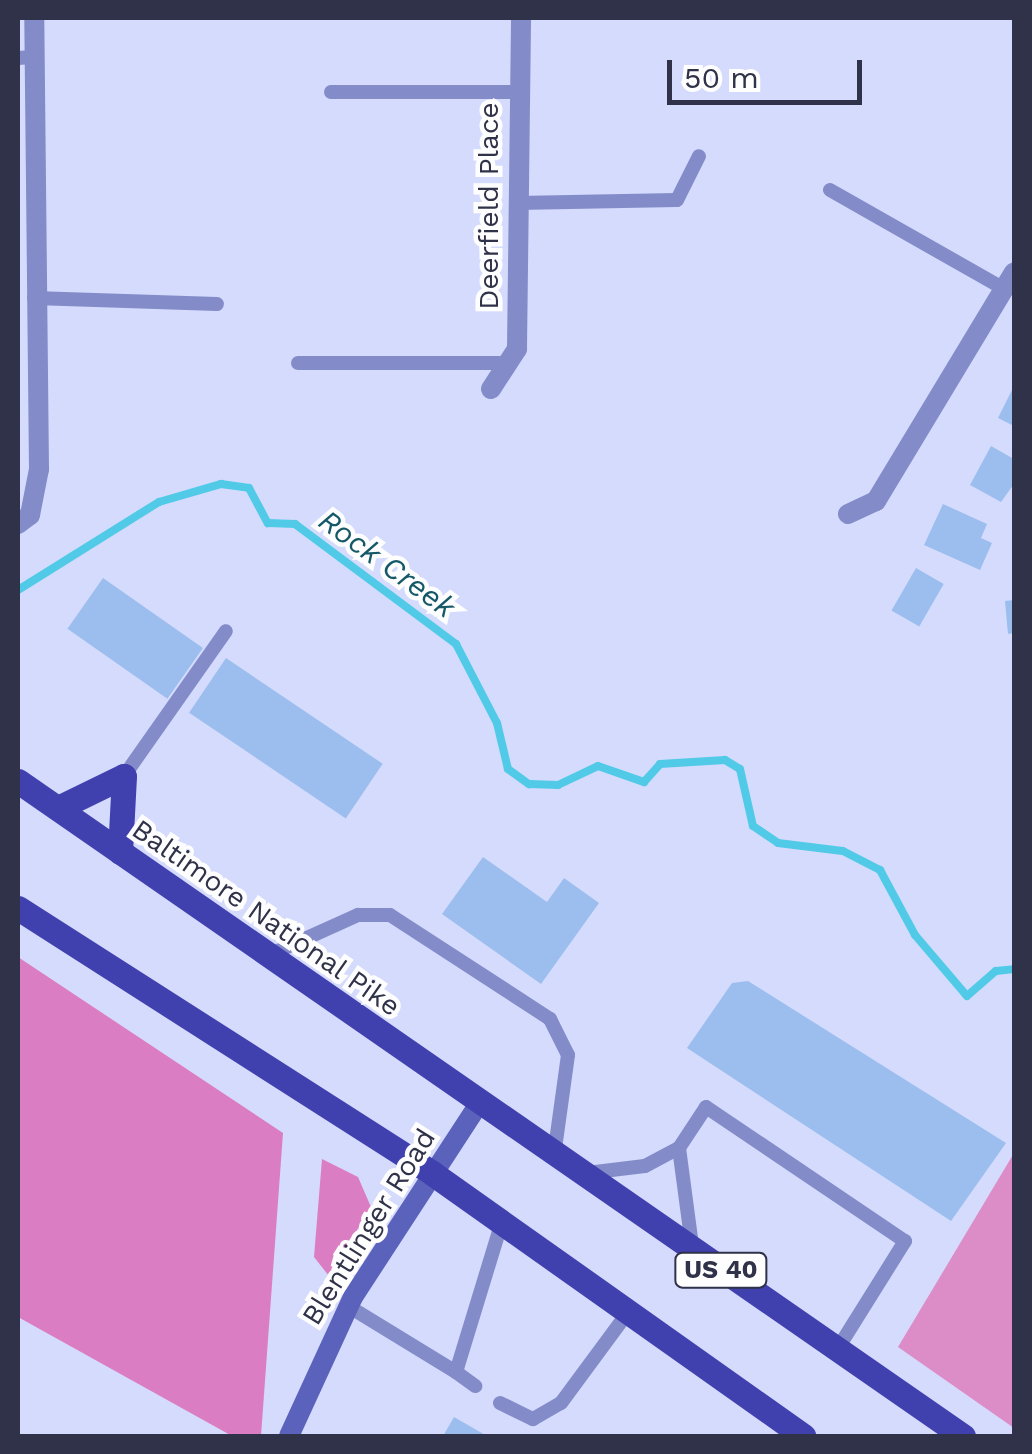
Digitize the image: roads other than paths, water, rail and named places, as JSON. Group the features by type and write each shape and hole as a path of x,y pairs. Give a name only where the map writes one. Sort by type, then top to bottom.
{"main road":[{"path":"58,808 124,776 120,852"},
{"name":"Baltimore National Pike","path":"18,782 478,1105"},
{"path":"18,908 432,1173 803,1436"},
{"name":"US 40","path":"478,1105 963,1436"}],"street":[{"path":"18,524 30,515 38,469 25,57 34,18"},
{"name":"Deerfield Place","path":"491,388 517,348 517,92 521,18"},
{"path":"848,514 876,501 1009,281"},
{"name":"Blentlinger Road","path":"290,1436 348,1306 478,1105"}],"lane":[{"path":"331,92 517,92"},
{"path":"517,203 677,200 699,156"},
{"path":"830,190 1009,281"},
{"path":"34,298 217,304"},
{"path":"298,363 507,363"},
{"path":"124,776 226,631"},
{"path":"267,956 358,915 390,915 550,1019 568,1054 554,1157"},
{"path":"578,1174 645,1166 679,1148 706,1107 906,1241 838,1350"},
{"path":"679,1148 693,1251"},
{"path":"456,1372 502,1222"},
{"path":"348,1306 476,1386"},
{"path":"500,1403 533,1418 560,1403 628,1312"}],"waterway":[{"name":"Rock Creek","path":"18,590 159,502 221,484 249,488 268,523 295,524 456,644 497,723 508,769 529,784 558,785 598,766 644,782 660,764 725,760 740,769 753,826 778,843 843,851 880,870 915,935 967,996 996,971 1014,969"}]}
